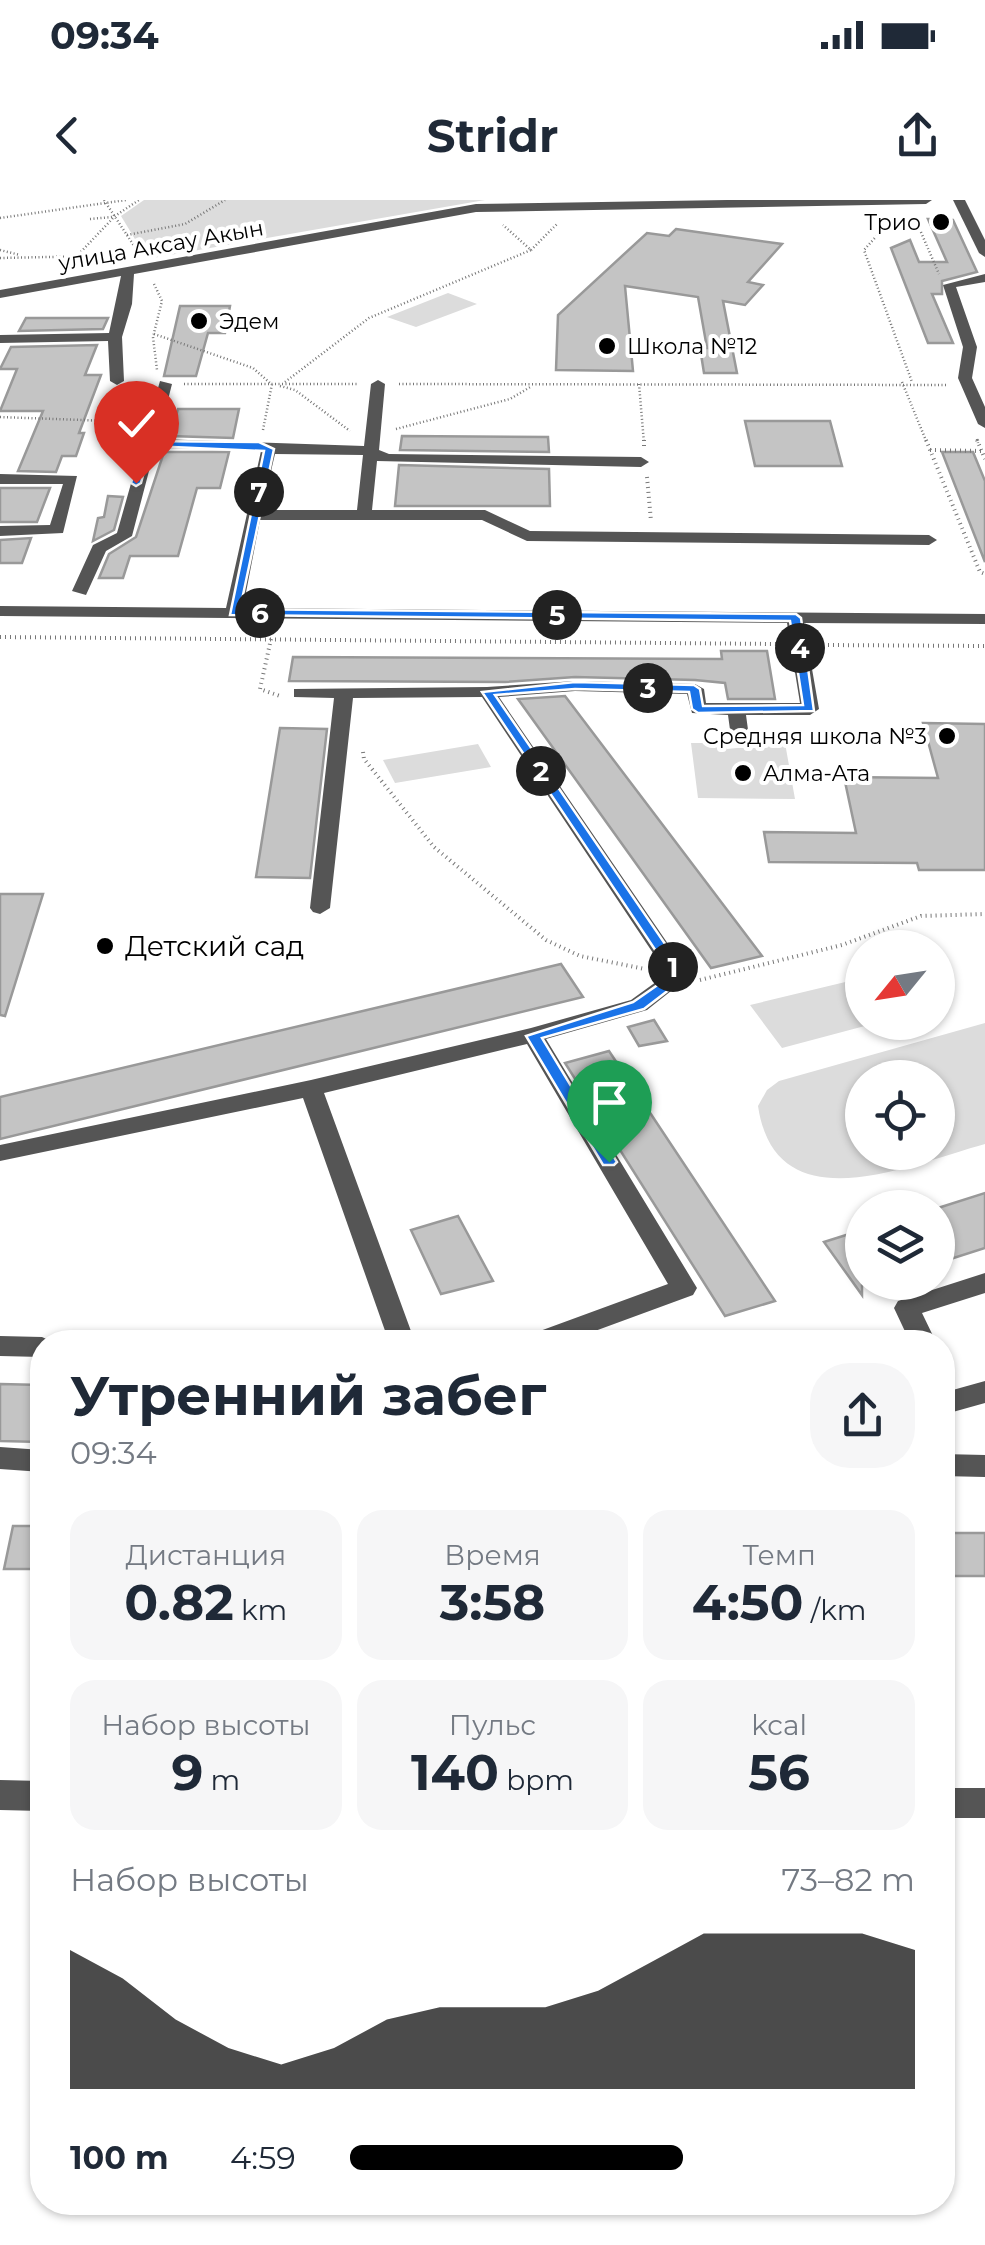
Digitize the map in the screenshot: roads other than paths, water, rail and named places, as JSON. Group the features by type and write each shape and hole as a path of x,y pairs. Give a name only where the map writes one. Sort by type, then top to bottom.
{"street":[{"name":"улица Аксау Акын","path":"0,294 476,208 926,200"},
{"path":"960,200 985,254"},
{"path":"970,221 985,221"},
{"path":"118,381 115,337 125,304 128,271"},
{"path":"985,278 949,285 977,347 966,378 985,424"},
{"path":"26,310 32,288"},
{"path":"0,338 115,337"},
{"path":"80,592 99,548 124,536 165,384"},
{"path":"364,516 378,384"},
{"path":"148,444 370,446 386,458 642,462"},
{"path":"234,613 264,447"},
{"path":"0,479 72,479 57,530 0,531"},
{"path":"253,515 484,515 527,536 929,540"},
{"path":"0,611 985,620"},
{"path":"296,697 575,686 694,689 698,709 810,709 796,618"},
{"path":"0,1153 311,1088 533,1036 638,1005 680,976 488,692"},
{"path":"320,908 344,693"},
{"path":"736,709 740,737"},
{"path":"533,1036 684,1288 570,1330"},
{"path":"311,1088 398,1330"},
{"path":"917,1330 907,1308 985,1283"},
{"path":"0,1346 30,1347"},
{"path":"955,1396 985,1392"},
{"path":"0,1458 30,1460"},
{"path":"955,1465 985,1466"},
{"path":"0,1795 30,1796"},
{"path":"955,1803 985,1803"}],"place":[{"name":"Трио","path":"941,222"},
{"name":"Эдем","path":"199,321"},
{"name":"Школа №12","path":"607,346"},
{"name":"Средняя школа №3","path":"947,736"},
{"name":"Алма-Ата","path":"743,773"},
{"name":"Детский сад","path":"105,946"}]}
